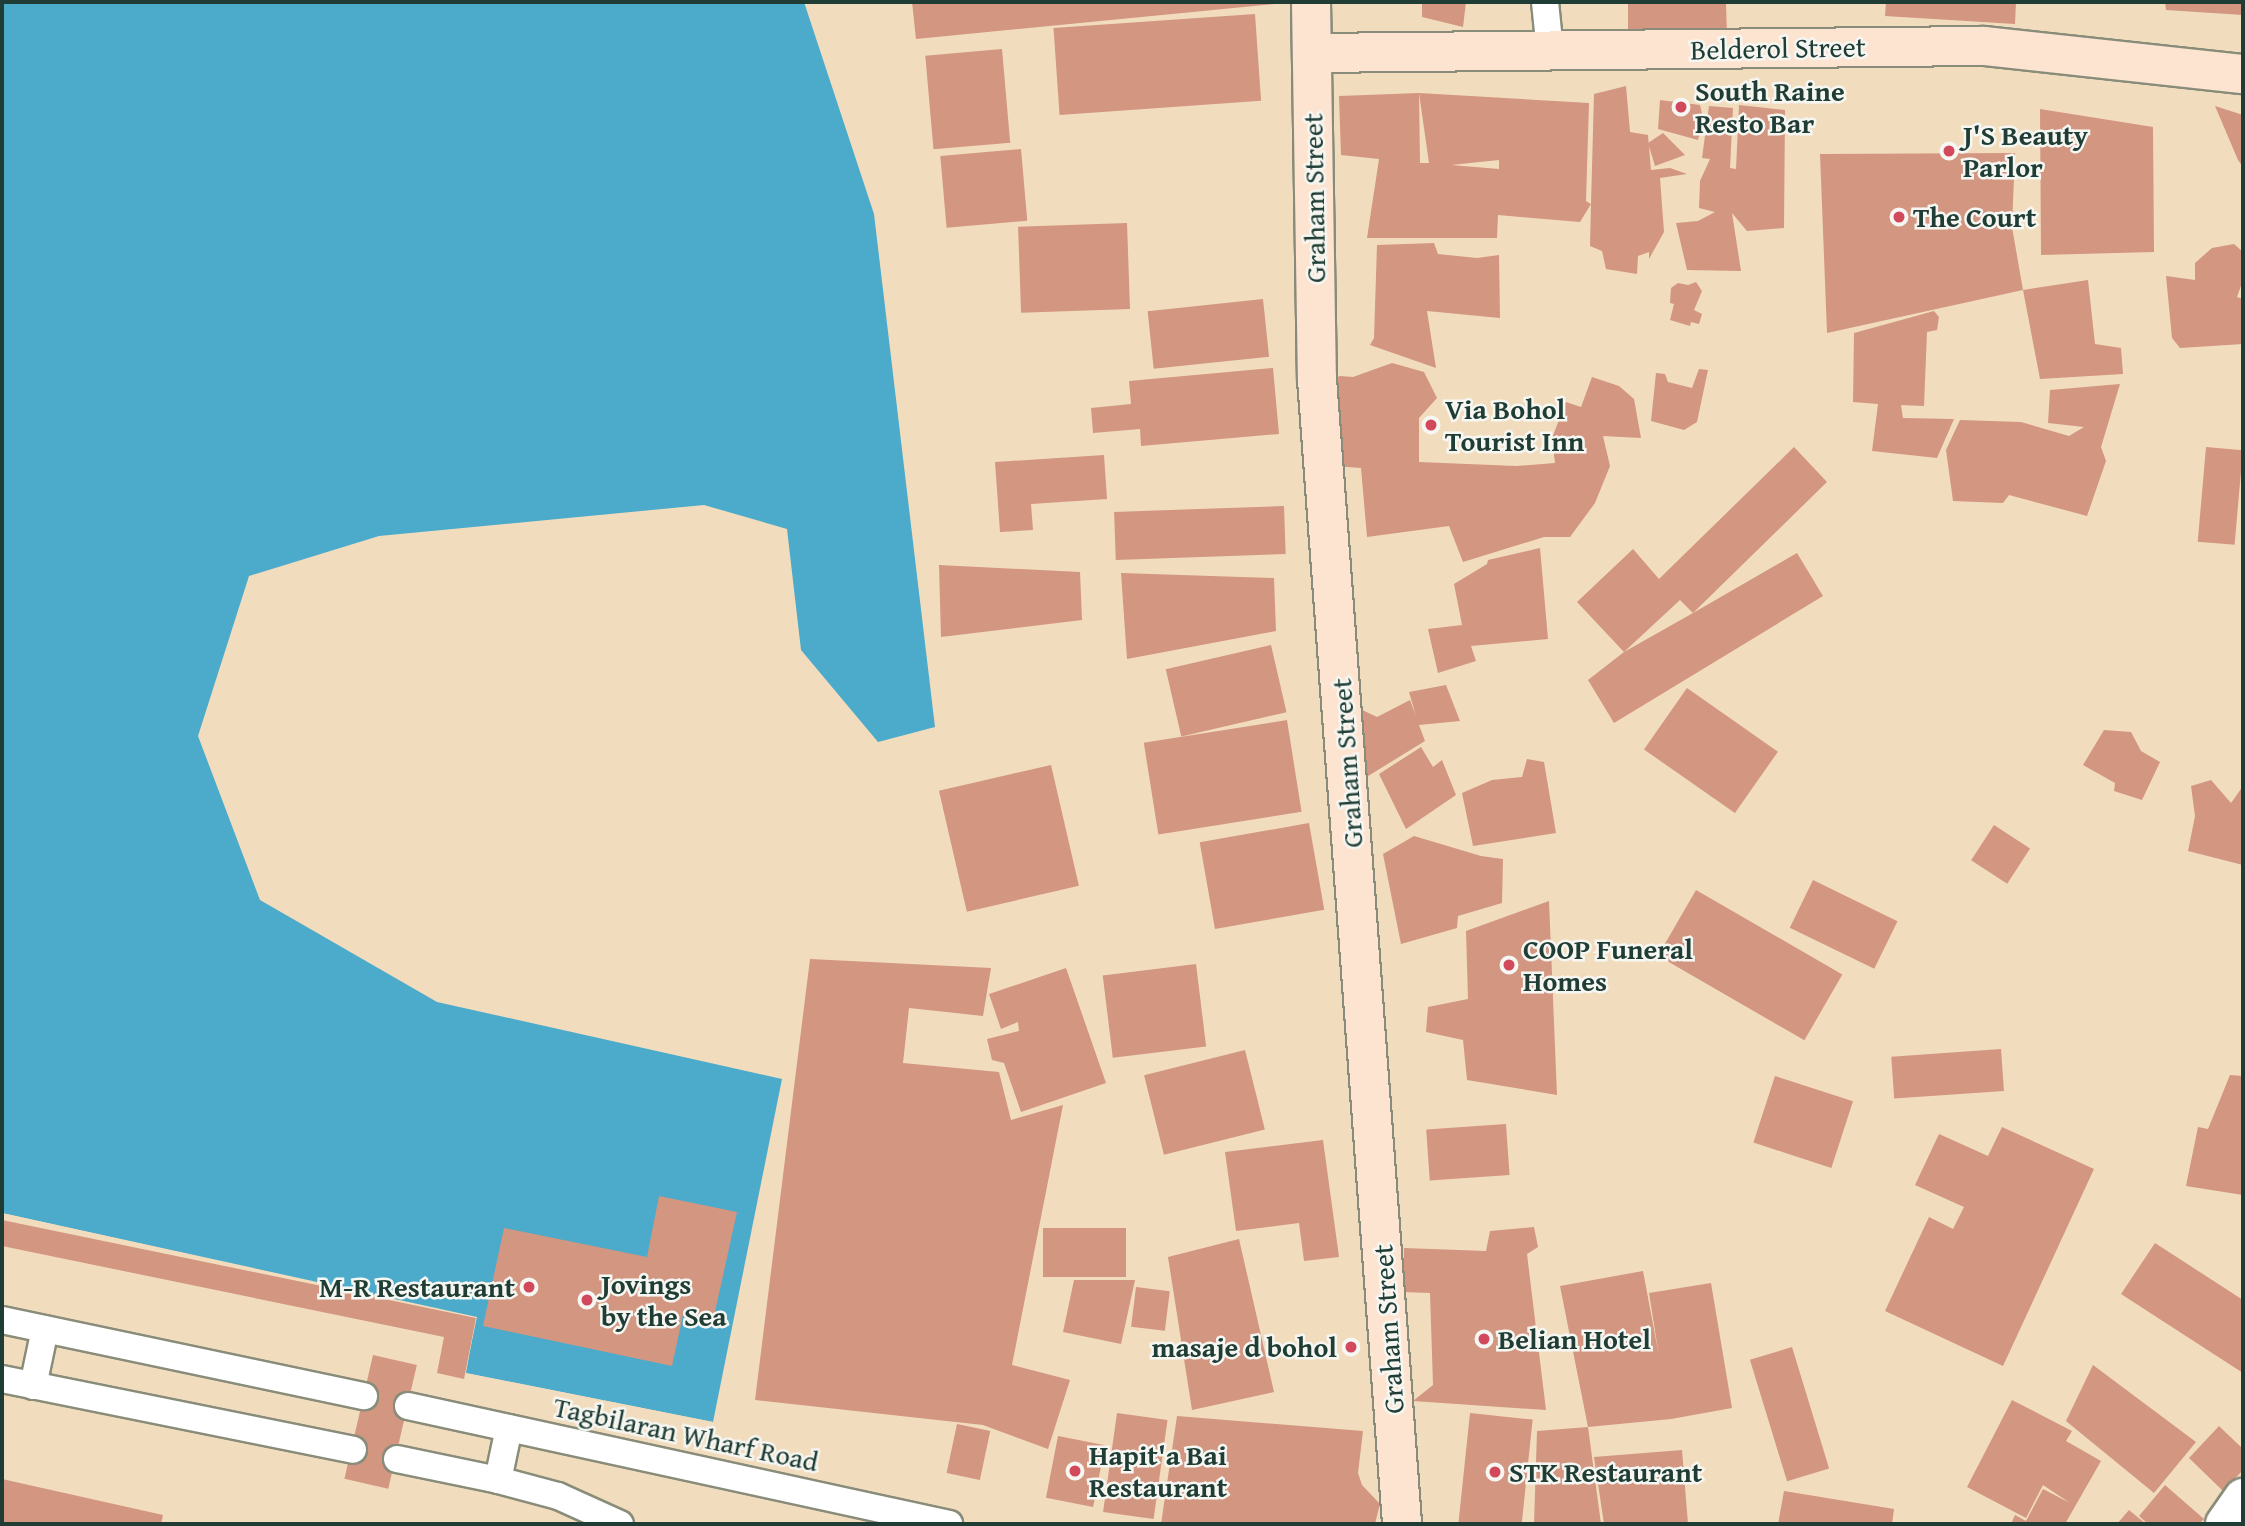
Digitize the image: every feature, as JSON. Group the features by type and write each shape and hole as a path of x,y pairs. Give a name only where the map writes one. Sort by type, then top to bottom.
{"main road":[{"name":"Graham Street","path":"1311,2 1317,379 1402,1524"},
{"name":"Belderol Street","path":"1312,52 1984,46 2243,74"}],"street":[{"path":"2225,1524 2243,1498"}],"lane":[{"path":"1545,2 1550,51"},
{"path":"2,1320 364,1396"},
{"path":"33,1386 45,1329"},
{"path":"2,1380 353,1450"},
{"name":"Tagbilaran Wharf Road","path":"408,1406 949,1524"},
{"path":"498,1480 509,1428"},
{"path":"397,1459 498,1480 558,1496 620,1524"}],"water":[{"path":"2,2 804,2 874,214 935,727 878,742 801,650 787,529 704,505 379,536 249,576 198,736 260,900 437,1002 782,1079 713,1422 465,1373 477,1317 2,1213"}],"pier":[{"path":"2,1213 476,1318 466,1373 713,1422 712,1426 464,1377 474,1320 2,1216"}],"building":[{"path":"912,2 1275,2 1275,4 916,39"},
{"path":"1422,2 1466,2 1463,27 1422,17"},
{"path":"1628,2 1726,2 1727,37 1628,30"},
{"path":"1886,2 2016,2 2015,24 1885,16"},
{"path":"2165,2 2243,2 2243,15 2166,10"},
{"path":"1255,14 1261,101 1060,115 1053,28"},
{"path":"1002,49 1010,143 933,149 925,56"},
{"path":"1626,86 1630,132 1648,135 1651,170 1670,168 1687,174 1660,178 1664,232 1649,259 1649,252 1638,256 1637,274 1606,269 1602,251 1590,246 1594,94"},
{"path":"1419,93 1589,103 1586,201 1591,204 1580,222 1498,215 1497,238 1367,238 1379,159 1341,155 1339,96","holes":["1419,93 1429,163 1420,163","1499,160 1499,169 1451,165"]},
{"path":"1660,100 1700,105 1703,118 1698,140 1658,129"},
{"path":"1739,105 1785,110 1784,228 1747,231 1732,213 1741,271 1687,270 1676,223 1698,221 1715,212 1699,208 1700,181 1710,159 1702,158 1709,106 1733,108 1730,168 1736,169"},
{"path":"2215,106 2243,115 2243,167 2238,160"},
{"path":"2040,109 2153,127 2154,252 2041,255"},
{"path":"1663,133 1685,155 1655,166 1648,143"},
{"path":"1021,149 1027,221 947,228 940,156"},
{"path":"2015,153 2012,227 2023,290 1827,333 1820,154"},
{"path":"1127,223 1130,309 1021,313 1018,227"},
{"path":"1434,243 1438,254 1477,258 1499,255 1500,318 1427,311 1436,368 1370,345 1374,338 1377,245"},
{"path":"2234,244 2243,252 2243,280 2237,297 2243,299 2243,344 2180,348 2172,338 2166,276 2195,280 2195,263 2212,248"},
{"path":"2088,280 2095,344 2121,348 2123,374 2040,379 2023,290"},
{"path":"1696,282 1702,291 1694,310 1702,314 1699,324 1691,322 1690,326 1670,320 1674,304 1670,303 1671,288 1678,283 1688,285"},
{"path":"1263,299 1269,357 1154,369 1148,311"},
{"path":"1934,311 1939,317 1937,330 1927,332 1924,406 1901,405 1903,418 1954,419 1937,458 1872,451 1878,404 1853,402 1854,333"},
{"path":"1392,363 1424,372 1437,398 1419,418 1419,462 1516,466 1555,463 1552,438 1566,402 1581,407 1592,377 1619,386 1634,399 1641,438 1603,436 1610,466 1595,503 1570,537 1544,537 1463,562 1449,526 1367,537 1361,468 1333,466 1325,383 1340,376 1353,377"},
{"path":"1273,368 1279,434 1141,446 1140,429 1093,433 1091,408 1131,404 1129,381"},
{"path":"1699,369 1708,370 1697,422 1684,430 1651,421 1656,373 1665,374 1668,382 1692,388"},
{"path":"2120,384 2101,447 2106,461 2087,516 2009,495 2003,503 1953,501 1946,450 1960,420 2021,422 2069,436 2084,427 2048,423 2050,390"},
{"path":"1794,447 1827,482 1693,613 1680,600 1624,652 1577,602 1633,549 1659,579"},
{"path":"2206,447 2243,450 2235,545 2198,542"},
{"path":"1104,455 1107,499 1031,504 1033,530 1000,532 995,462"},
{"path":"1284,506 1286,554 1116,560 1114,512"},
{"path":"1540,548 1548,639 1471,646 1476,661 1438,673 1428,629 1462,625 1454,584 1487,564 1488,560"},
{"path":"1797,553 1823,596 1614,723 1588,680 1624,652"},
{"path":"939,565 1080,572 1082,620 941,637"},
{"path":"1121,573 1274,578 1276,631 1127,659"},
{"path":"1271,645 1287,712 1181,737 1166,669"},
{"path":"1446,685 1460,721 1419,725 1425,741 1360,781 1358,708 1377,717 1410,700 1416,716 1409,692"},
{"path":"1687,688 1778,752 1735,813 1644,749"},
{"path":"1287,720 1302,812 1158,835 1144,743"},
{"path":"2104,730 2131,732 2141,751 2160,762 2142,800 2114,791 2115,783 2083,765"},
{"path":"1421,747 1433,767 1442,760 1456,795 1406,829 1379,774"},
{"path":"1527,759 1544,762 1556,833 1473,846 1462,793 1492,780 1522,777"},
{"path":"1051,765 1079,886 967,912 939,791"},
{"path":"2211,780 2231,803 2243,786 2243,865 2188,851 2195,816 2191,786"},
{"path":"1309,823 1324,910 1215,929 1200,842"},
{"path":"1994,825 2030,848 2007,884 1971,860"},
{"path":"1414,836 1481,856 1503,859 1502,903 1458,916 1457,928 1401,944 1383,854"},
{"path":"1813,880 1897,921 1874,969 1790,928"},
{"path":"1696,890 1842,974 1804,1040 1658,956"},
{"name":"COOP Funeral Homes","path":"1549,901 1557,1095 1467,1080 1463,1040 1426,1032 1428,1007 1468,999 1466,931"},
{"path":"810,959 991,968 983,1016 909,1008 903,1063 999,1072 1011,1120 1063,1105 1012,1365 1070,1380 1048,1449 983,1425 755,1400"},
{"path":"1196,964 1206,1046 1113,1058 1103,975"},
{"path":"1066,968 1106,1083 1021,1112 1004,1063 992,1060 987,1039 1019,1031 1018,1022 1001,1029 989,994"},
{"path":"2001,1049 2004,1091 1894,1099 1891,1057"},
{"path":"1245,1050 1265,1130 1164,1155 1144,1075"},
{"path":"2230,1075 2243,1076 2243,1195 2186,1186 2198,1127 2208,1129"},
{"path":"1775,1076 1853,1101 1831,1168 1753,1143"},
{"path":"1506,1124 1510,1175 1430,1180 1426,1130"},
{"path":"2002,1127 2094,1169 2003,1366 1885,1311 1929,1217 1953,1229 1964,1207 1915,1185 1939,1134 1988,1156"},
{"path":"1323,1140 1339,1257 1304,1261 1299,1223 1236,1231 1225,1152"},
{"path":"659,1196 737,1212 713,1321 683,1315 672,1366 483,1326 504,1228 647,1257"},
{"path":"2,1220 476,1318 464,1379 437,1373 444,1337 2,1246"},
{"name":"Belian Hotel","path":"1534,1227 1538,1247 1527,1254 1546,1410 1413,1401 1433,1385 1430,1293 1403,1292 1404,1248 1486,1251 1490,1231"},
{"path":"1043,1228 1126,1228 1126,1277 1043,1277"},
{"path":"1239,1239 1274,1392 1192,1410 1168,1257"},
{"path":"2155,1243 2243,1300 2243,1373 2121,1294"},
{"path":"1643,1271 1659,1356 1649,1293 1711,1283 1732,1408 1671,1419 1588,1427 1560,1286"},
{"path":"1074,1280 1135,1280 1121,1344 1063,1332"},
{"path":"1136,1287 1170,1291 1165,1331 1131,1327"},
{"path":"1792,1347 1829,1468 1787,1481 1750,1360"},
{"path":"373,1355 417,1365 388,1489 344,1479"},
{"path":"2093,1365 2196,1442 2154,1493 2066,1421"},
{"path":"2012,1400 2072,1431 2066,1441 2101,1461 2065,1524 2011,1524 2015,1515 2026,1521 2043,1489 2070,1503 2043,1485 2026,1518 1967,1487"},
{"path":"1117,1413 1168,1420 1154,1519 1103,1512"},
{"name":"STK Restaurant","path":"1470,1413 1533,1420 1522,1524 1458,1524"},
{"path":"1177,1416 1363,1431 1358,1473 1362,1485 1380,1504 1375,1524 1161,1524"},
{"path":"957,1424 990,1431 980,1480 947,1473"},
{"path":"2219,1426 2243,1449 2243,1470 2223,1491 2189,1458"},
{"path":"1588,1427 1601,1524 1534,1524 1537,1431"},
{"name":"Hapit'a Bai Restaurant","path":"1058,1436 1105,1445 1093,1507 1046,1498"},
{"path":"1682,1450 1688,1524 1604,1524 1594,1457"},
{"path":"2,1479 163,1515 161,1524 2,1524"},
{"path":"2165,1485 2204,1519 2199,1524 2148,1524 2139,1516"},
{"path":"1784,1491 1894,1509 1892,1524 1778,1524"},
{"path":"2129,1510 2146,1524 2117,1524"}],"place":[{"name":"South Raine Resto Bar","path":"1681,107"},
{"name":"J'S Beauty Parlor","path":"1949,151"},
{"name":"The Court","path":"1899,217"},
{"name":"Via Bohol Tourist Inn","path":"1431,425"},
{"name":"COOP Funeral Homes","path":"1509,965"},
{"name":"M-R Restaurant","path":"529,1287"},
{"name":"Jovings by the Sea","path":"587,1300"},
{"name":"Belian Hotel","path":"1484,1339"},
{"name":"masaje d bohol","path":"1351,1347"},
{"name":"Hapit'a Bai Restaurant","path":"1075,1471"},
{"name":"STK Restaurant","path":"1495,1472"}]}
